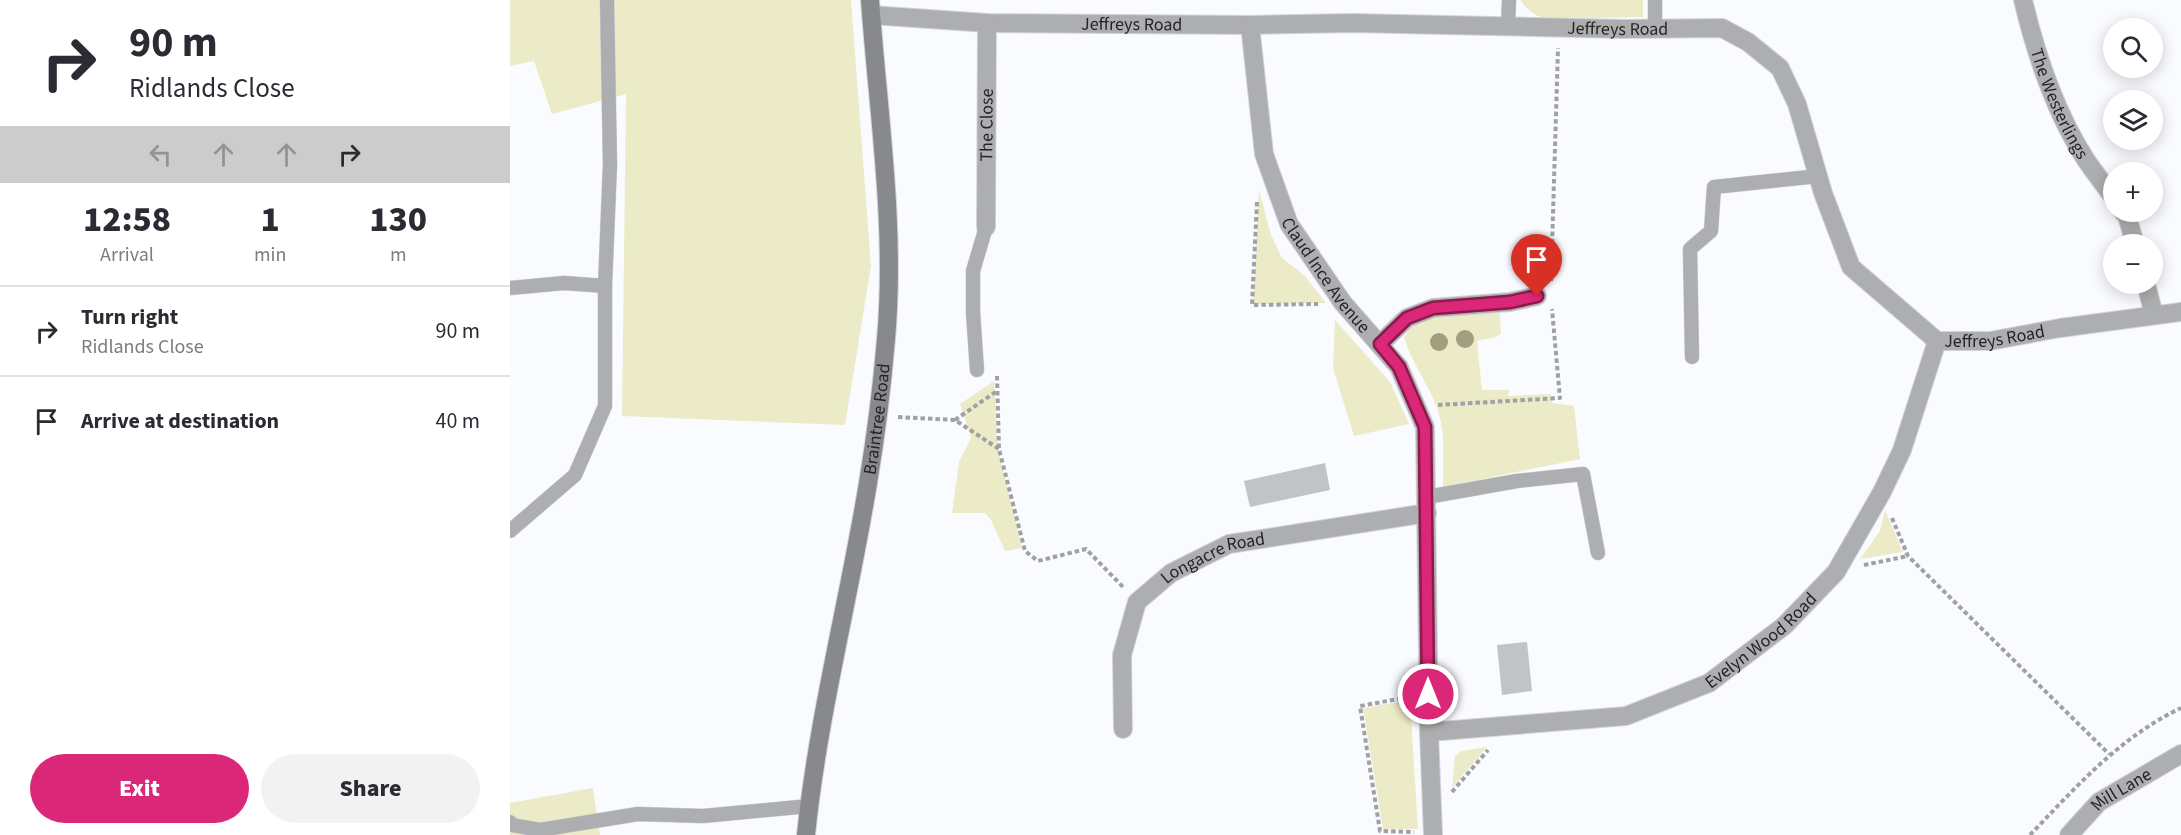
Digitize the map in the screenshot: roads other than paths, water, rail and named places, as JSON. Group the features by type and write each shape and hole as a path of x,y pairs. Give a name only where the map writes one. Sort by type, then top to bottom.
{"main road":[{"name":"Braintree Road","path":"806,835 823,721 868,484 878,416 887,315 889,253 879,91 871,7"}],"street":[{"name":"The Westerlings","path":"2023,0 2031,34 2053,97 2085,159 2103,183"},
{"name":"Jeffreys Road","path":"871,7 987,22 1250,25 1353,23 1558,28 1722,28 1748,42 1780,68 1797,104 1823,193 1851,267 1937,341 1990,341 2060,327 2181,312"},
{"name":"The Close","path":"986,227 987,22"},
{"name":"Claud Ince Avenue","path":"1250,25 1264,154 1288,224 1342,303 1399,367 1425,427 1428,694 1433,834"},
{"path":"2148,294 2154,315"},
{"path":"1380,344 1407,318 1433,308 1546,297"},
{"name":"Evelyn Wood Road","path":"1429,732 1626,716 1709,683 1784,626 1836,572 1882,492 1902,450 1937,341"},
{"name":"Longacre Road","path":"1123,729 1122,655 1137,602 1171,573 1229,544 1427,505"},
{"name":"Mill Lane","path":"2069,835 2099,802 2181,754"}],"lane":[{"path":"510,531 574,475 605,406 605,286 610,164 607,0"},
{"path":"1508,27 1509,0"},
{"path":"1655,0 1655,29"},
{"path":"1692,357 1690,249 1711,231 1714,187 1819,176"},
{"path":"977,370 973,271 986,227"},
{"path":"510,288 564,283 605,286"},
{"path":"1427,505 1517,481 1583,474 1598,553"},
{"path":"510,822 512,825 540,830 638,814 703,816 809,806"}]}
